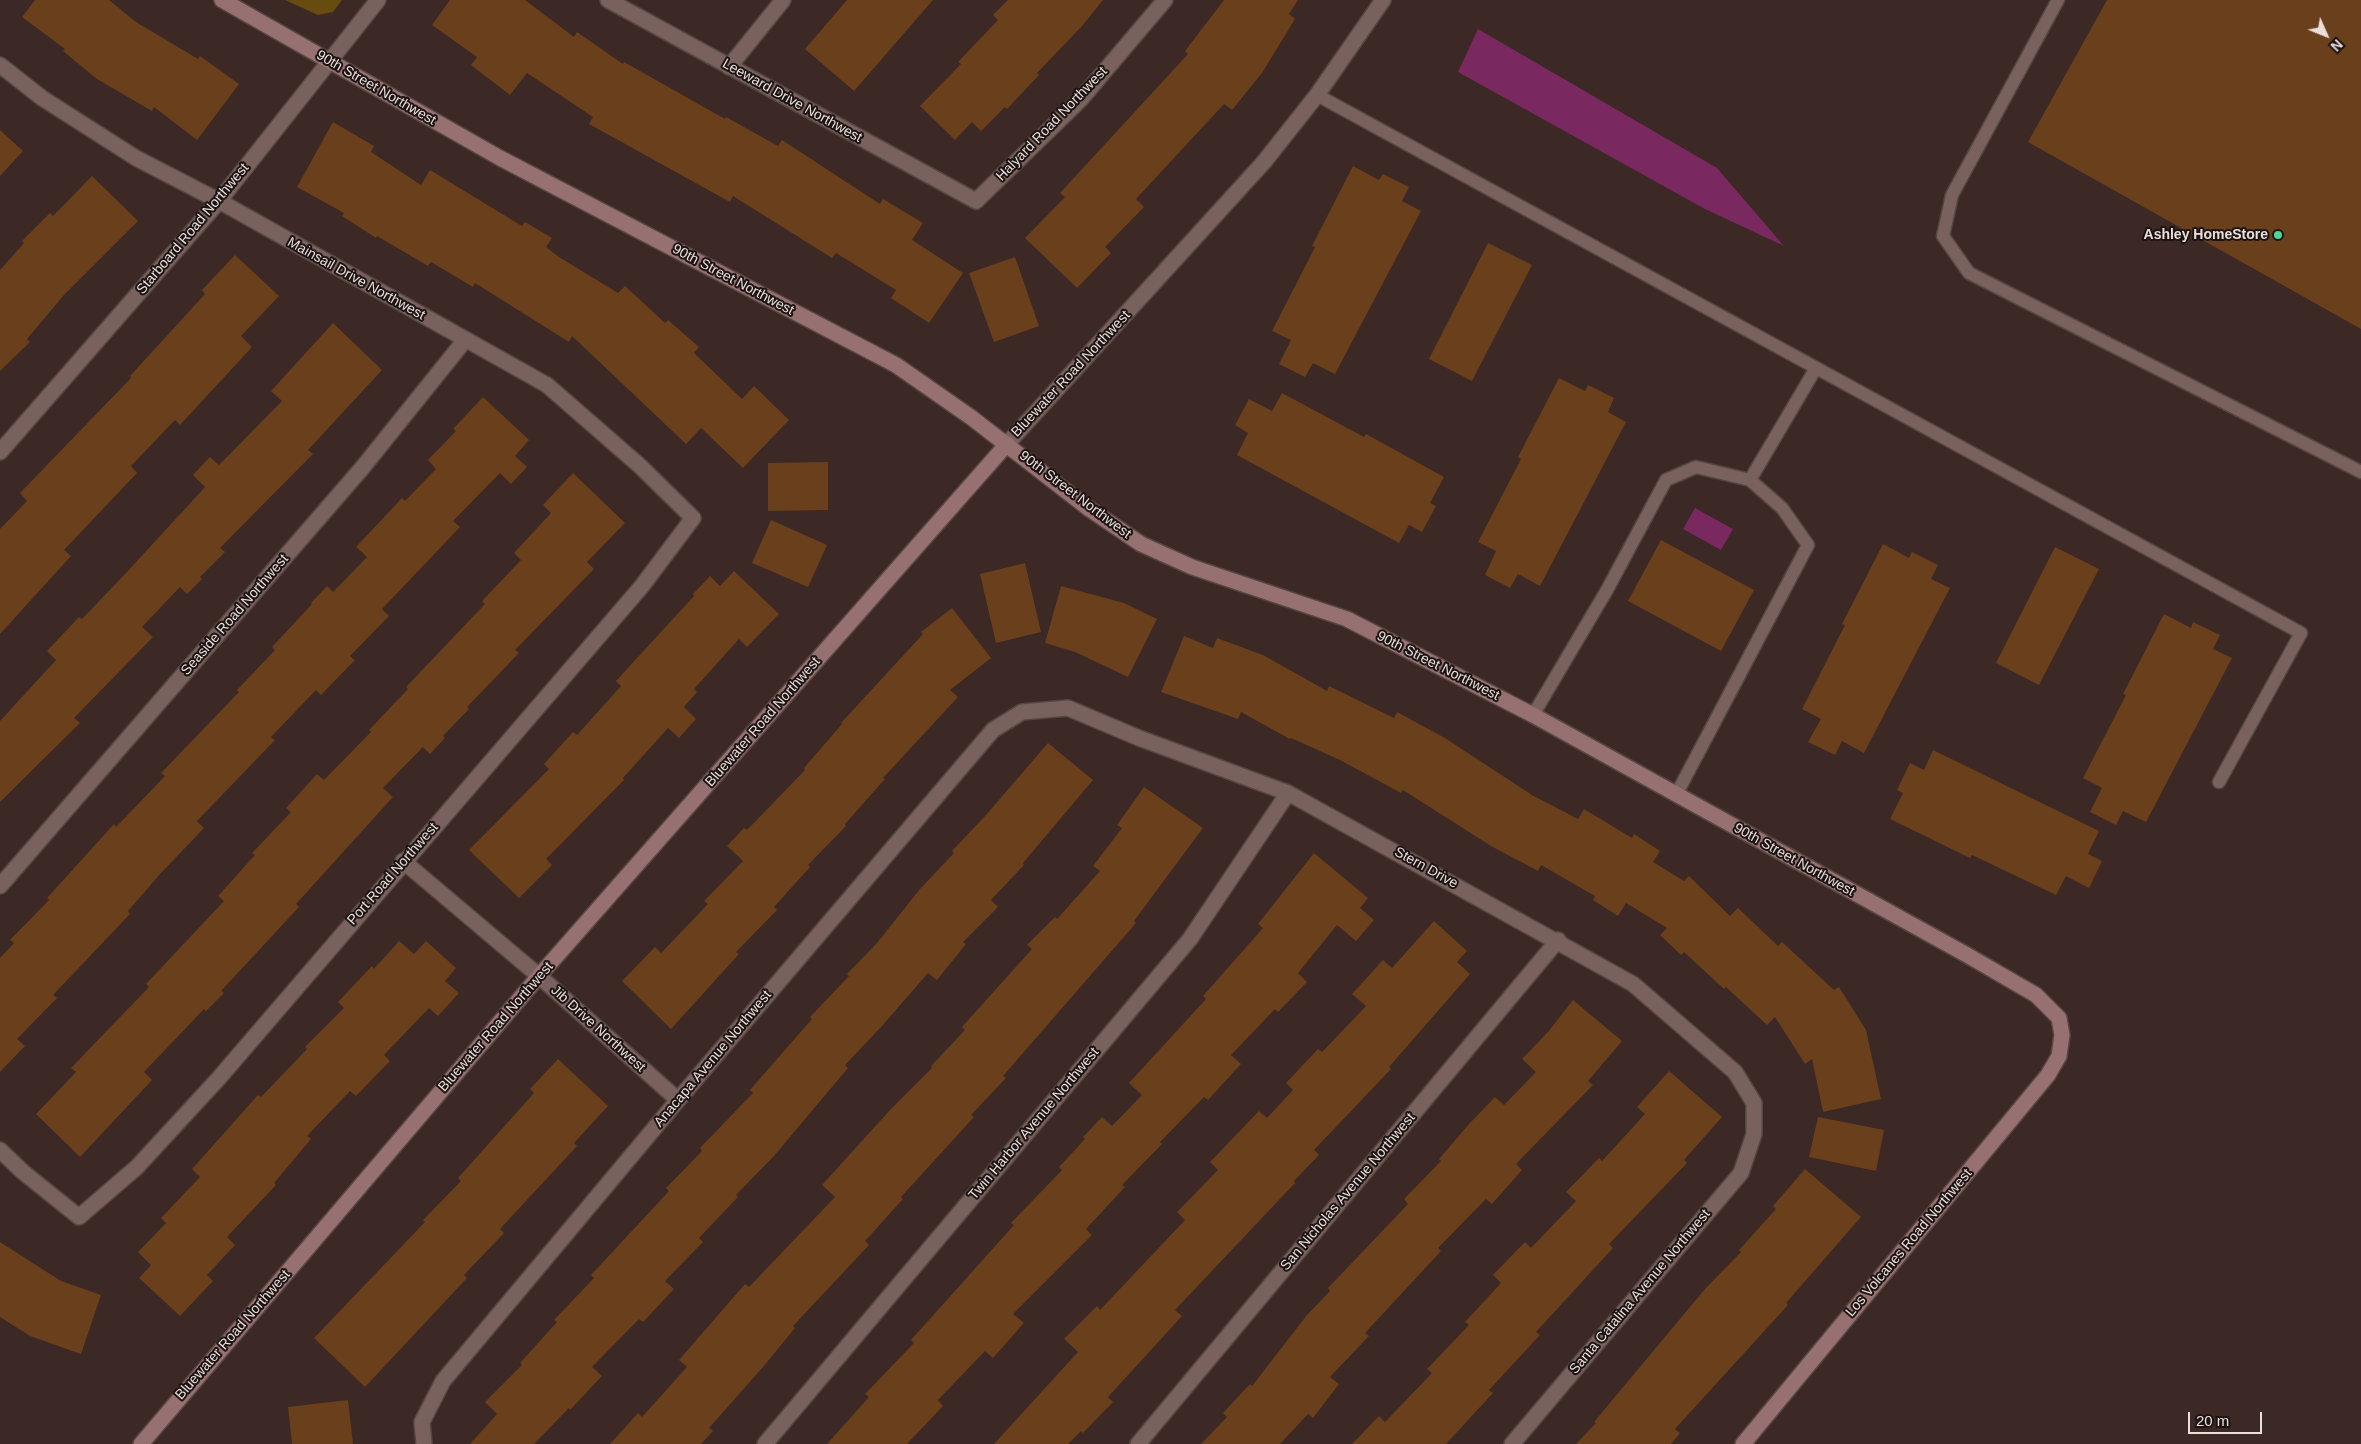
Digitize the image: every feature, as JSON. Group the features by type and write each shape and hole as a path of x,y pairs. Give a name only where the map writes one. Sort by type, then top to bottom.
{"street":[{"name":"90th Street Northwest","path":"222,0 500,158 896,365 1007,444 1088,508 1141,544 1192,567 1347,619 1533,714 2036,995 2059,1018 2062,1035"},
{"name":"Starboard Road Northwest","path":"0,452 219,201 378,0"},
{"name":"Leeward Drive Northwest","path":"608,0 976,201"},
{"path":"729,67 783,0"},
{"name":"Halyard Road Northwest","path":"976,201 1081,99 1165,0"},
{"name":"Bluewater Road Northwest","path":"140,1444 540,976 1007,444 1217,216 1264,162 1317,95 1383,0"},
{"name":"Mainsail Drive Northwest","path":"0,65 42,98 136,158 219,201 547,385 640,466 693,518"},
{"name":"Seaside Road Northwest","path":"0,886 363,468 465,340"},
{"name":"Port Road Northwest","path":"0,1150 23,1172 79,1217 137,1167 219,1078 403,861 642,586 693,518"},
{"name":"Stern Drive","path":"1022,712 1068,708 1139,738 1288,793 1558,940 1633,984 1734,1072 1754,1103 1754,1134"},
{"name":"Anacapa Avenue Northwest","path":"424,1444 422,1422 443,1381 678,1100 993,730 1022,712"},
{"name":"Twin Harbor Avenue Northwest","path":"765,1444 1190,939 1288,793"},
{"name":"Jib Drive Northwest","path":"403,861 540,976 678,1100"},
{"name":"San Nicholas Avenue Northwest","path":"1138,1444 1558,940"},
{"name":"Los Volcanes Road Northwest","path":"1743,1444 2048,1075 2059,1056 2062,1035"},
{"name":"Santa Catalina Avenue Northwest","path":"1512,1444 1741,1173 1754,1134"}],"lane":[{"path":"2058,0 1952,194 1944,236 1969,273 2361,472"},
{"path":"1317,95 2301,633 2219,782"},
{"path":"1750,480 1816,368"},
{"path":"1533,714 1607,590 1666,480 1696,467 1750,480 1782,508 1808,545 1676,795"}],"shaded area":[{"path":"285,0 342,0 333,12 318,15"},
{"path":"1478,29 1717,168 1784,246 1705,209 1458,72"},
{"path":"1695,508 1733,529 1721,550 1683,529"}],"building":[{"path":"35,0 109,0 136,22 198,59 200,56 239,84 197,140 154,107 152,111 97,79 63,51 65,49 22,17"},
{"path":"450,0 525,0 574,37 577,32 623,64 624,62 725,119 726,117 778,146 782,140 880,204 883,199 923,223 912,240 963,273 929,323 891,298 896,290 836,253 832,258 733,196 730,202 589,124 593,117 527,73 510,95 471,65 477,57 432,25"},
{"path":"847,0 933,0 854,91 805,49"},
{"path":"1008,0 1103,0 1082,26 1037,73 1039,75 1007,109 1005,107 981,131 972,122 955,140 920,106 961,64 958,62 998,20 993,15"},
{"path":"1224,0 1298,0 1289,14 1295,19 1262,73 1232,110 1224,104 1136,199 1144,207 1105,247 1111,253 1077,288 1025,238 1065,197 1060,193 1188,54 1185,51"},
{"name":"Ashley HomeStore","path":"2107,0 2361,0 2361,329 2028,142"},
{"path":"333,122 374,146 371,152 421,185 430,170 522,226 525,222 552,238 546,247 559,257 618,293 625,286 665,323 668,320 699,347 694,353 742,399 754,386 789,420 743,468 701,428 686,444 572,336 569,342 475,283 473,287 431,262 428,266 377,236 376,238 342,216 344,213 297,187"},
{"path":"0,130 23,151 0,176"},
{"path":"1353,166 1379,180 1383,174 1409,187 1402,201 1421,211 1335,374 1313,363 1305,377 1279,364 1291,340 1272,331 1315,247 1312,246"},
{"path":"92,176 138,221 64,295 27,339 30,342 0,371 0,270 24,243 22,241 50,213 53,216"},
{"path":"1488,243 1532,265 1472,381 1429,359"},
{"path":"235,255 279,296 241,336 252,347 180,425 175,420 131,466 137,473 64,550 71,556 0,634 0,529 27,501 20,493 131,378 130,376 205,294 202,290"},
{"path":"1015,257 1039,326 994,342 969,273"},
{"path":"333,323 382,370 308,450 313,454 220,548 225,552 200,577 202,579 187,594 180,587 142,627 153,637 74,718 80,723 0,802 0,721 56,660 47,651 79,617 82,619 205,487 193,475 210,457 219,465 282,401 271,391"},
{"path":"1559,378 1585,391 1588,385 1614,398 1608,412 1626,422 1540,586 1518,574 1510,588 1485,575 1496,551 1478,542 1521,459 1518,457"},
{"path":"1282,393 1364,437 1366,434 1444,477 1430,503 1436,506 1422,532 1409,525 1399,543 1237,455 1248,433 1235,425 1249,399 1272,411"},
{"path":"483,397 529,440 515,456 527,467 511,484 500,473 453,521 460,527 382,609 389,616 350,656 355,660 321,695 316,690 271,737 275,740 197,821 204,828 128,911 130,914 53,995 57,998 17,1039 25,1046 0,1072 0,958 14,943 10,940 49,900 47,898 114,824 116,827 165,776 161,773 239,692 237,690 275,650 272,647 311,603 327,586 333,592 367,557 356,547 402,498 405,501 436,469 428,460 456,431 453,429"},
{"path":"828,462 828,510 768,511 768,463"},
{"path":"573,473 625,523 587,562 594,569 515,650 519,653 467,707 469,709 443,736 445,738 430,754 423,747 383,788 393,797 296,904 299,907 221,991 224,993 206,1011 204,1009 144,1072 152,1080 80,1157 36,1114 76,1072 71,1068 149,987 146,984 224,901 218,896 255,855 252,853 291,812 286,808 317,774 324,780 371,732 369,730 408,689 406,687 485,604 482,601 521,560 514,553 551,513 543,505"},
{"path":"771,520 827,545 808,587 752,563"},
{"path":"1661,540 1754,590 1721,651 1628,601"},
{"path":"1883,544 1909,558 1912,552 1938,565 1931,579 1950,588 1864,753 1842,741 1835,755 1808,742 1821,719 1802,709 1845,625 1842,624"},
{"path":"2055,547 2099,569 2039,685 1996,663"},
{"path":"1025,563 1041,632 996,643 980,574"},
{"path":"734,571 779,614 747,647 739,639 694,689 697,692 684,707 696,719 679,738 668,728 623,778 624,780 546,859 552,865 519,898 469,850 549,769 544,764 573,732 577,735 621,686 616,681 710,576 720,586"},
{"path":"1061,586 1124,603 1157,619 1128,677 1075,652 1045,643"},
{"path":"952,608 991,658 950,690 958,697 883,778 885,779 845,824 846,826 808,865 810,867 774,907 777,910 736,952 739,954 671,1029 622,981 655,947 661,953 708,904 704,901 743,861 727,846 744,828 747,830 805,770 804,768 841,723 923,634 921,632"},
{"path":"2164,614 2191,628 2193,622 2220,635 2213,649 2232,658 2146,822 2123,811 2116,825 2090,812 2102,788 2083,778 2126,695 2123,694"},
{"path":"1184,636 1213,648 1217,638 1263,655 1327,691 1329,686 1394,718 1397,712 1445,738 1532,795 1578,819 1584,809 1632,838 1634,834 1660,851 1653,862 1684,881 1689,876 1730,916 1738,908 1778,946 1782,942 1834,990 1839,987 1866,1030 1881,1099 1823,1112 1812,1059 1805,1064 1775,1017 1767,1025 1726,987 1724,989 1684,952 1681,955 1660,935 1667,928 1626,903 1618,916 1593,900 1595,896 1541,865 1538,871 1491,846 1403,790 1401,793 1340,760 1290,739 1241,712 1238,719 1161,692"},
{"path":"1048,743 1093,780 1023,863 1024,865 991,900 998,907 963,942 966,944 937,980 928,973 845,1065 848,1068 774,1156 736,1195 738,1197 699,1238 703,1242 665,1281 674,1289 643,1322 639,1319 592,1367 602,1376 570,1410 569,1408 534,1444 470,1444 497,1414 485,1402 522,1365 520,1363 557,1322 554,1320 594,1278 591,1275 669,1191 666,1188 702,1151 700,1148 753,1093 750,1090 812,1019 810,1017 849,976 847,974 877,943 920,889 954,853 952,851"},
{"path":"1933,750 2099,831 2088,854 2102,861 2089,888 2066,876 2056,895 1972,855 1970,858 1890,819 1903,793 1897,790 1910,763 1924,770"},
{"path":"1144,787 1203,828 1134,921 1136,923 1003,1076 1006,1078 971,1115 974,1117 901,1197 903,1199 865,1241 869,1245 793,1326 795,1328 763,1367 709,1428 713,1431 701,1444 610,1444 638,1413 642,1417 687,1367 679,1360 745,1284 749,1287 835,1197 822,1185 890,1110 932,1068 931,1066 965,1030 962,1027 1032,949 1027,945 1055,917 1057,919 1100,871 1093,866 1122,828 1117,825"},
{"path":"1314,853 1368,898 1360,908 1374,920 1356,941 1337,925 1298,973 1307,982 1278,1012 1275,1009 1231,1055 1241,1064 1208,1100 1204,1097 1160,1142 1162,1144 1122,1185 1125,1187 1086,1229 1092,1235 1013,1314 1024,1323 993,1358 985,1351 938,1400 943,1406 907,1444 827,1444 869,1397 865,1394 914,1343 911,1340 1014,1225 1011,1223 1062,1170 1059,1167 1085,1139 1083,1137 1102,1117 1112,1126 1142,1095 1129,1083 1206,999 1203,996 1263,928 1258,924"},
{"path":"1434,921 1467,951 1457,962 1470,974 1389,1067 1391,1069 1314,1150 1319,1155 1294,1181 1295,1183 1175,1310 1182,1316 1108,1397 1113,1402 1083,1433 1081,1431 1068,1444 994,1444 1078,1352 1064,1339 1097,1306 1100,1310 1185,1220 1177,1212 1218,1170 1210,1162 1259,1111 1267,1118 1293,1090 1286,1083 1318,1049 1322,1052 1366,1006 1352,994 1383,960 1392,968"},
{"path":"399,941 414,954 426,941 456,968 445,981 459,993 438,1016 429,1008 384,1055 390,1061 356,1096 350,1091 307,1136 311,1139 274,1183 276,1185 227,1237 235,1245 207,1275 213,1281 180,1316 139,1278 151,1265 138,1252 166,1223 161,1218 200,1177 192,1169 258,1095 261,1097 307,1049 305,1047 344,1008 338,1002 372,966 374,969"},
{"path":"1573,1000 1622,1041 1588,1081 1593,1085 1516,1164 1522,1170 1492,1204 1486,1199 1438,1248 1441,1251 1365,1333 1369,1336 1330,1377 1339,1384 1313,1418 1308,1414 1280,1444 1201,1444 1227,1417 1223,1413 1250,1384 1252,1386 1307,1315 1330,1291 1328,1288 1408,1204 1404,1199 1441,1161 1439,1159 1469,1124 1495,1097 1504,1105 1536,1072 1522,1059 1548,1032"},
{"path":"558,1059 608,1106 574,1143 577,1146 500,1229 504,1233 464,1275 467,1278 365,1387 314,1338 425,1222 423,1220 461,1181 458,1178 534,1093 530,1089"},
{"path":"1669,1071 1722,1117 1684,1160 1687,1163 1609,1244 1613,1248 1536,1332 1540,1335 1489,1390 1493,1393 1446,1444 1352,1444 1379,1416 1385,1422 1432,1373 1427,1369 1469,1325 1465,1322 1501,1283 1493,1275 1525,1242 1531,1248 1576,1201 1566,1192 1599,1158 1602,1161 1645,1114 1637,1107"},
{"path":"1818,1117 1884,1130 1876,1171 1809,1157"},
{"path":"1805,1169 1861,1217 1786,1303 1788,1305 1675,1429 1680,1433 1671,1444 1576,1444 1596,1423 1594,1422 1705,1289 1741,1252 1739,1250 1776,1209 1773,1206"},
{"path":"0,1242 61,1281 101,1295 81,1354 30,1336 0,1317"},
{"path":"348,1400 353,1444 292,1444 288,1407"}],"place":[{"name":"Ashley HomeStore","path":"2278,235"}]}
